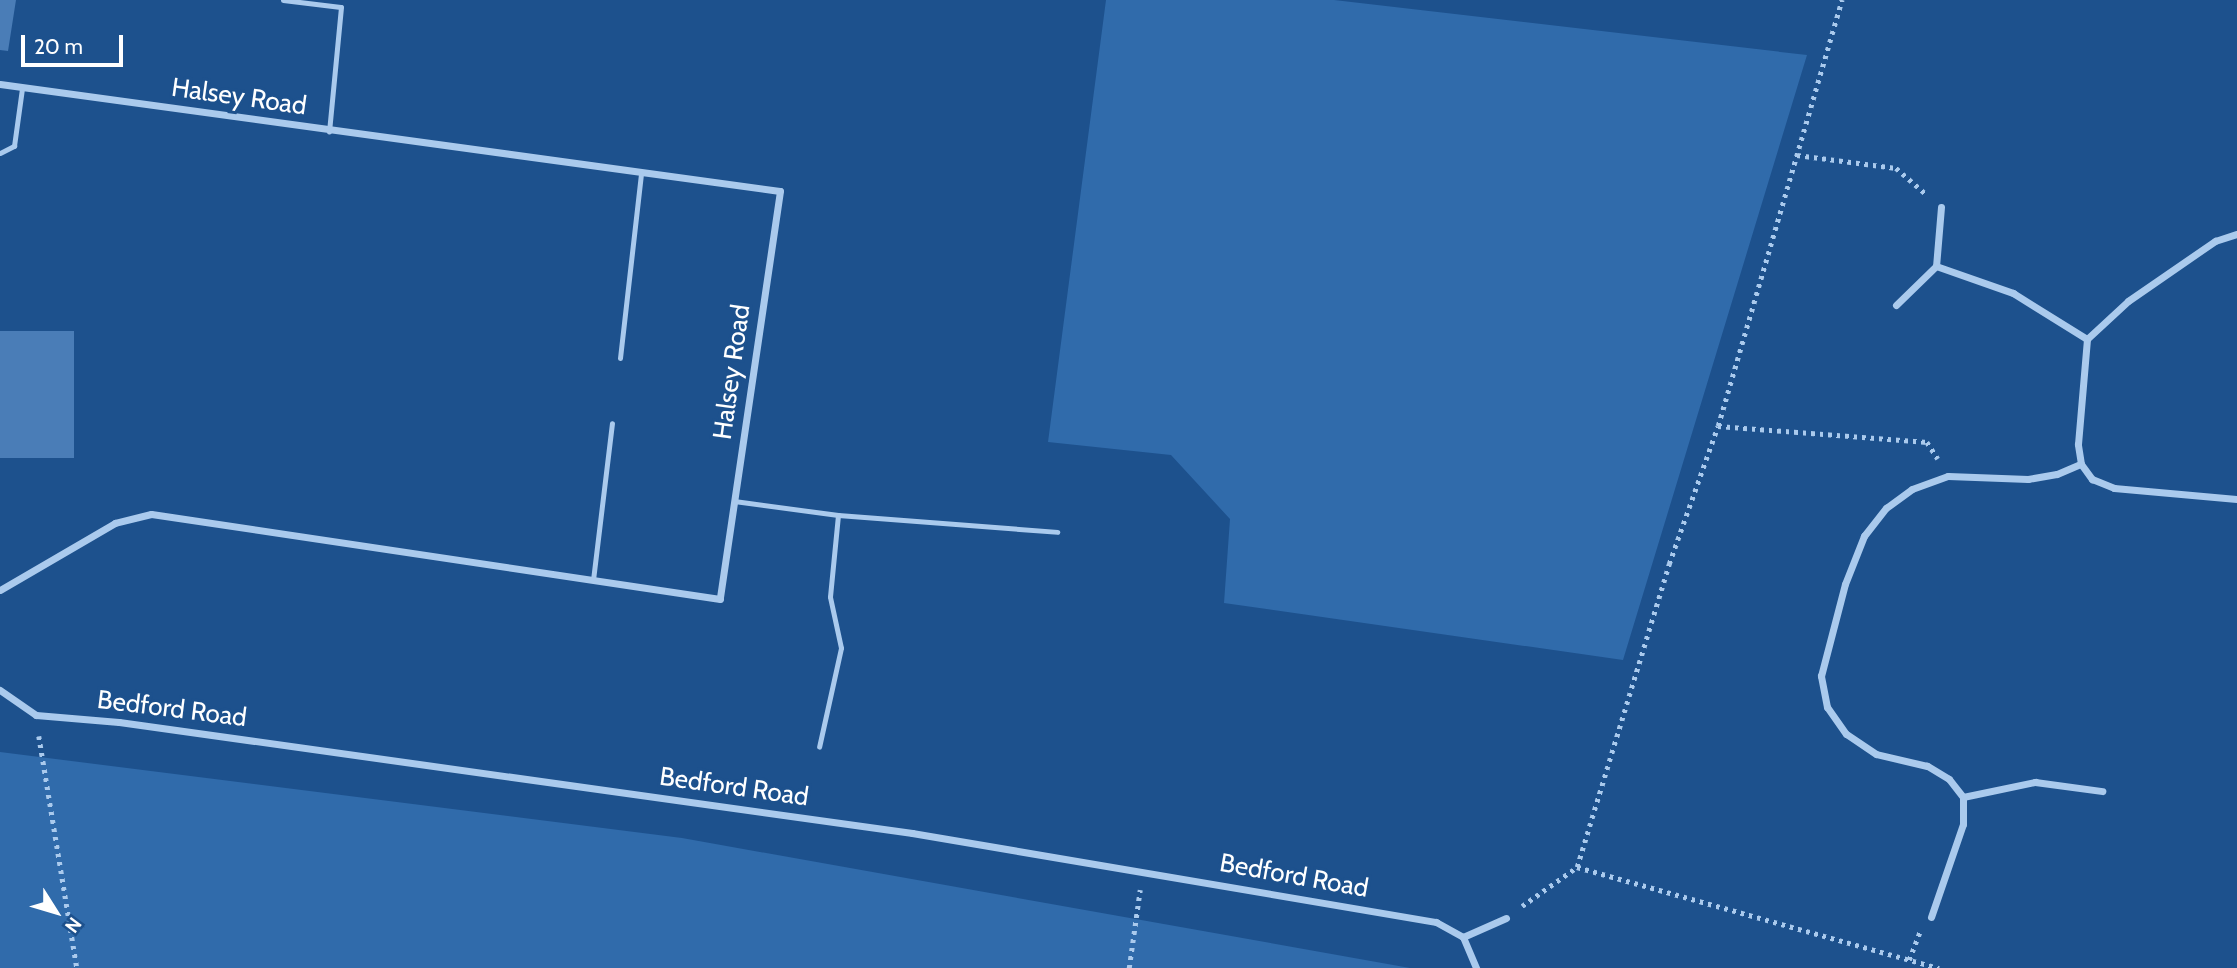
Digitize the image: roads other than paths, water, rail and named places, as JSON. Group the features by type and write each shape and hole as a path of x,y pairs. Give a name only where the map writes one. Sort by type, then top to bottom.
{"street":[{"name":"Halsey Road","path":"0,84 641,175 780,191 720,599 151,514 115,523 0,590"},
{"path":"1896,305 1936,266 1941,207"},
{"path":"2237,234 2215,241 2128,301 2087,340 2078,444 2081,464 2092,479 2114,488 2237,499"},
{"path":"1936,266 2012,293 2087,340"},
{"path":"1931,917 1963,824 1964,797 1949,779 1927,766 1876,754 1846,734 1827,707 1821,676 1845,584 1864,536 1886,508 1912,489 1948,476 2028,479 2057,474 2081,464"},
{"name":"Bedford Road","path":"0,690 36,715 119,722 912,833 1436,922 1463,937"},
{"path":"1964,797 2035,782 2102,791"},
{"path":"1476,968 1463,937 1506,918"}],"lane":[{"path":"283,0 341,6 329,131"},
{"path":"0,153 14,146 22,88"},
{"path":"620,358 641,175"},
{"path":"593,580 612,423"},
{"path":"734,501 838,515 1057,532"},
{"path":"819,747 841,648 830,597 838,515"}]}
